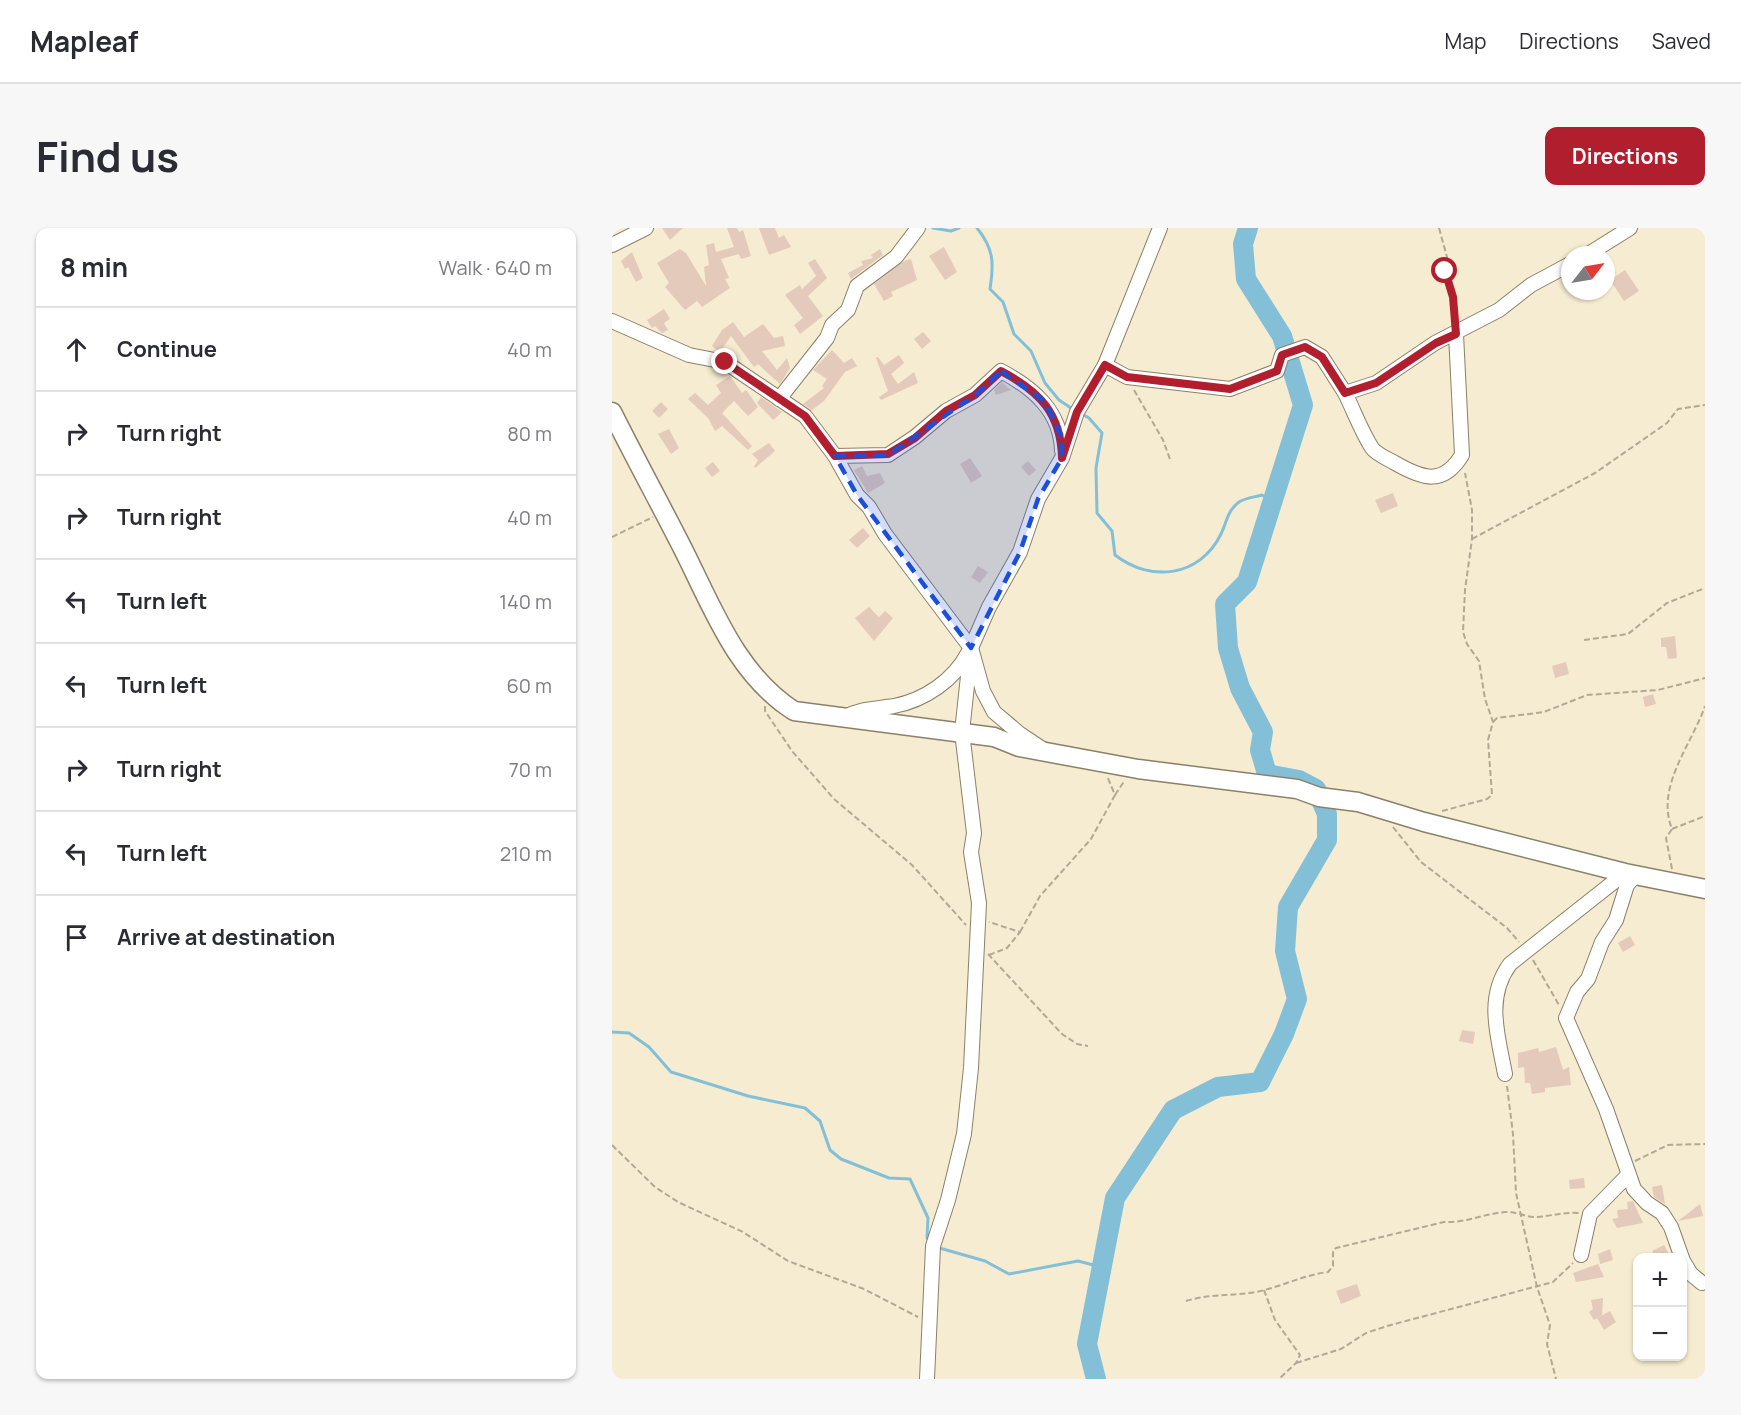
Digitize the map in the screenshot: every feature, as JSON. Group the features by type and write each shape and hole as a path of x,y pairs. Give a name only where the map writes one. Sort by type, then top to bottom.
{"street":[{"path":"612,245 646,228"},
{"path":"778,399 827,338 832,325 848,310 857,286 896,257 918,228"},
{"path":"845,717 858,710 898,705 940,686 957,671 971,648 989,606 1020,552 1038,499 1062,458 1077,412 1105,365 1160,228"},
{"path":"1601,246 1630,228"},
{"path":"1345,393 1376,383 1436,343 1499,310 1531,285 1561,269"},
{"path":"612,321 689,355 725,362 805,416 835,456 857,495 869,507 885,534 971,648 983,691 994,712 1048,753"},
{"path":"1105,365 1127,377 1230,389 1277,371 1282,355 1305,347 1322,357 1345,393 1373,450 1403,468 1431,478 1455,467 1462,455 1456,334"},
{"path":"835,456 888,454 915,438 946,411 975,395 1001,371 1024,383 1045,401 1062,437 1062,458"},
{"path":"612,412 713,612 746,667 765,688 794,711 962,732 994,737 1048,753 1101,762 1259,786 1277,785 1319,797 1358,802 1424,822 1631,874 1705,889"},
{"path":"927,1379 933,1246 948,1200 964,1134 971,1068 979,903 971,852 974,832 971,798 964,769 962,732 971,648"},
{"path":"1505,1074 1494,1014 1499,979 1510,964 1631,874"},
{"path":"1631,874 1616,920 1602,942 1588,979 1577,992 1566,1018 1606,1109 1634,1189 1647,1203 1662,1213 1671,1227 1680,1253"},
{"path":"1581,1255 1590,1214 1627,1172"},
{"path":"1687,1267 1704,1286"}],"path":[{"path":"1439,228 1447,258 1445,271 1453,297 1456,334"},
{"path":"1127,377 1163,440 1171,462"},
{"path":"1472,539 1595,473 1667,423 1678,409 1705,405"},
{"path":"1462,455 1472,510 1472,539 1465,590 1464,639 1479,661 1485,699 1493,723"},
{"path":"612,537 662,513"},
{"path":"1584,640 1628,634 1667,603 1705,588"},
{"path":"1424,822 1444,810 1487,800 1492,795 1488,740 1493,723 1497,718 1544,712 1587,695 1658,690 1705,678"},
{"path":"765,688 765,711 792,751 834,799 912,865 969,928 988,955 1062,1034 1077,1044 1088,1046"},
{"path":"1672,829 1669,821 1668,800 1675,769 1705,706"},
{"path":"988,955 1007,948 1020,932 1040,896 1091,840 1116,795 1101,762"},
{"path":"1381,810 1421,862 1507,928 1528,952 1566,1018"},
{"path":"1679,883 1672,868 1666,838 1672,829 1705,816"},
{"path":"978,920 1020,932"},
{"path":"1505,1074 1513,1134 1516,1193 1537,1287 1551,1325 1547,1344 1556,1379"},
{"path":"1627,1172 1641,1156 1668,1145 1705,1144"},
{"path":"612,1145 655,1187 678,1202 743,1232 788,1261 864,1289 928,1322"},
{"path":"1186,1301 1202,1296 1221,1298 1293,1283 1307,1276 1328,1272 1333,1266 1333,1251 1336,1248 1444,1222 1458,1222 1504,1212 1521,1213 1535,1218 1558,1212 1590,1214"},
{"path":"1296,1363 1341,1349 1366,1333 1387,1326 1554,1282 1581,1255"},
{"path":"1264,1290 1275,1320 1300,1355 1296,1363 1280,1379"}],"highlighted area":[{"path":"1001,371 1045,401 1062,437 1062,458 1038,499 1020,552 971,648 857,495 835,456 888,455 975,395"}],"building":[{"path":"662,228 683,228 670,240"},
{"path":"727,228 737,228 739,232 743,230 751,256 741,259 739,254 721,259 729,278 725,279 730,288 702,307 697,301 685,310 665,287 669,283 657,263 680,249 686,253 706,286 704,267 709,265 706,245 714,243 716,252 734,247"},
{"path":"759,228 775,228 779,238 784,235 791,247 769,255"},
{"path":"944,247 957,272 945,280 929,256"},
{"path":"880,249 883,255 851,279 848,273 863,265 861,261 873,258 871,255"},
{"path":"632,252 643,278 636,282 628,267 625,269 621,261"},
{"path":"815,259 827,278 808,296 823,316 800,334 794,325 803,318 785,295 800,285 802,289 816,276 808,263"},
{"path":"911,259 917,280 891,292 893,296 884,301 874,284 904,261"},
{"path":"1625,270 1639,291 1624,301 1615,288 1615,277"},
{"path":"664,309 670,319 664,323 668,330 662,333 655,326 652,328 647,320"},
{"path":"733,322 744,337 763,324 774,338 783,336 785,346 762,351 777,370 787,358 790,368 780,384 758,364 754,367 731,336 720,352 712,346 722,330"},
{"path":"923,332 931,341 922,349 914,339"},
{"path":"832,350 844,363 852,358 857,366 845,372 824,401 812,410 803,404 824,388 822,386 827,379 813,370"},
{"path":"899,355 904,363 891,374 898,384 914,372 918,383 881,400 879,397 888,391 876,358 878,357 884,365"},
{"path":"730,376 742,393 746,390 758,407 748,416 734,401 722,413 752,446 748,450 722,426 715,431 708,418 688,399 695,393 708,405 721,393 716,385"},
{"path":"1002,382 1011,390 996,395 994,390"},
{"path":"761,397 782,412 773,420 757,403"},
{"path":"661,402 668,409 659,418 652,411"},
{"path":"669,429 679,448 671,454 658,434"},
{"path":"769,443 775,451 755,468 758,460 752,454"},
{"path":"970,458 982,476 971,483 960,464"},
{"path":"1028,461 1036,470 1029,476 1021,467"},
{"path":"713,462 720,471 712,477 705,468"},
{"path":"862,466 867,476 880,473 885,483 868,493 854,470"},
{"path":"1393,493 1398,506 1381,513 1375,500"},
{"path":"863,528 870,536 857,548 849,540"},
{"path":"978,566 988,572 980,583 971,577"},
{"path":"869,607 879,617 885,611 893,618 874,641 855,618"},
{"path":"1675,636 1677,658 1668,659 1666,647 1661,647 1661,638"},
{"path":"1566,662 1569,674 1555,678 1552,666"},
{"path":"1653,694 1656,704 1645,707 1643,697"},
{"path":"1630,936 1635,945 1623,952 1618,943"},
{"path":"1462,1030 1475,1032 1473,1044 1459,1041"},
{"path":"1556,1047 1563,1070 1569,1067 1571,1085 1545,1088 1545,1092 1532,1094 1530,1083 1525,1083 1524,1067 1518,1068 1518,1053 1538,1048 1539,1052"},
{"path":"1584,1178 1585,1188 1570,1189 1569,1180"},
{"path":"1662,1185 1665,1204 1654,1197 1652,1187"},
{"path":"1633,1201 1643,1223 1617,1228 1612,1219 1618,1218 1617,1210 1628,1209 1627,1202"},
{"path":"1700,1204 1703,1216 1678,1221"},
{"path":"1664,1245 1668,1253 1653,1253 1652,1251"},
{"path":"1610,1249 1613,1260 1600,1264 1598,1254"},
{"path":"1598,1264 1604,1277 1576,1282 1573,1273"},
{"path":"1357,1284 1361,1296 1341,1304 1336,1291"},
{"path":"1603,1298 1602,1315 1594,1320 1589,1312 1593,1309 1591,1300"},
{"path":"1610,1311 1616,1322 1604,1330 1597,1318"}],"waterway":[{"path":"933,228 951,231 959,228"},
{"path":"977,228 990,250 992,271 990,289 1003,302 1014,334 1031,351 1045,383 1059,400 1074,410"},
{"path":"1096,1379 1087,1344 1115,1198 1173,1110 1218,1087 1260,1082 1284,1034 1297,999 1285,951 1288,907 1327,840 1327,814 1316,789 1299,780 1267,774 1260,750 1263,732 1240,688 1228,648 1225,604 1247,582 1303,405 1282,336 1246,279 1243,244 1248,228"},
{"path":"1082,414 1089,418 1102,433 1096,468 1097,513 1112,531 1115,555 1129,564 1144,570 1159,572 1188,567 1212,548 1235,505 1262,495 1274,502"},
{"path":"612,1032 629,1033 649,1047 671,1072 748,1096 805,1108 820,1121 830,1150 841,1159 889,1178 910,1179 928,1218 927,1238 929,1241"},
{"path":"936,1247 985,1261 1009,1274 1078,1261 1101,1267"}],"route":[{"path":"725,362 805,416 835,456 888,454 915,438 946,411 975,395 1001,371 1024,383 1045,401 1062,437 1062,458 1077,412 1105,365 1127,377 1230,389 1277,371 1282,355 1305,347 1322,357 1345,393 1376,383 1436,343 1456,334 1453,297 1445,271"}]}
